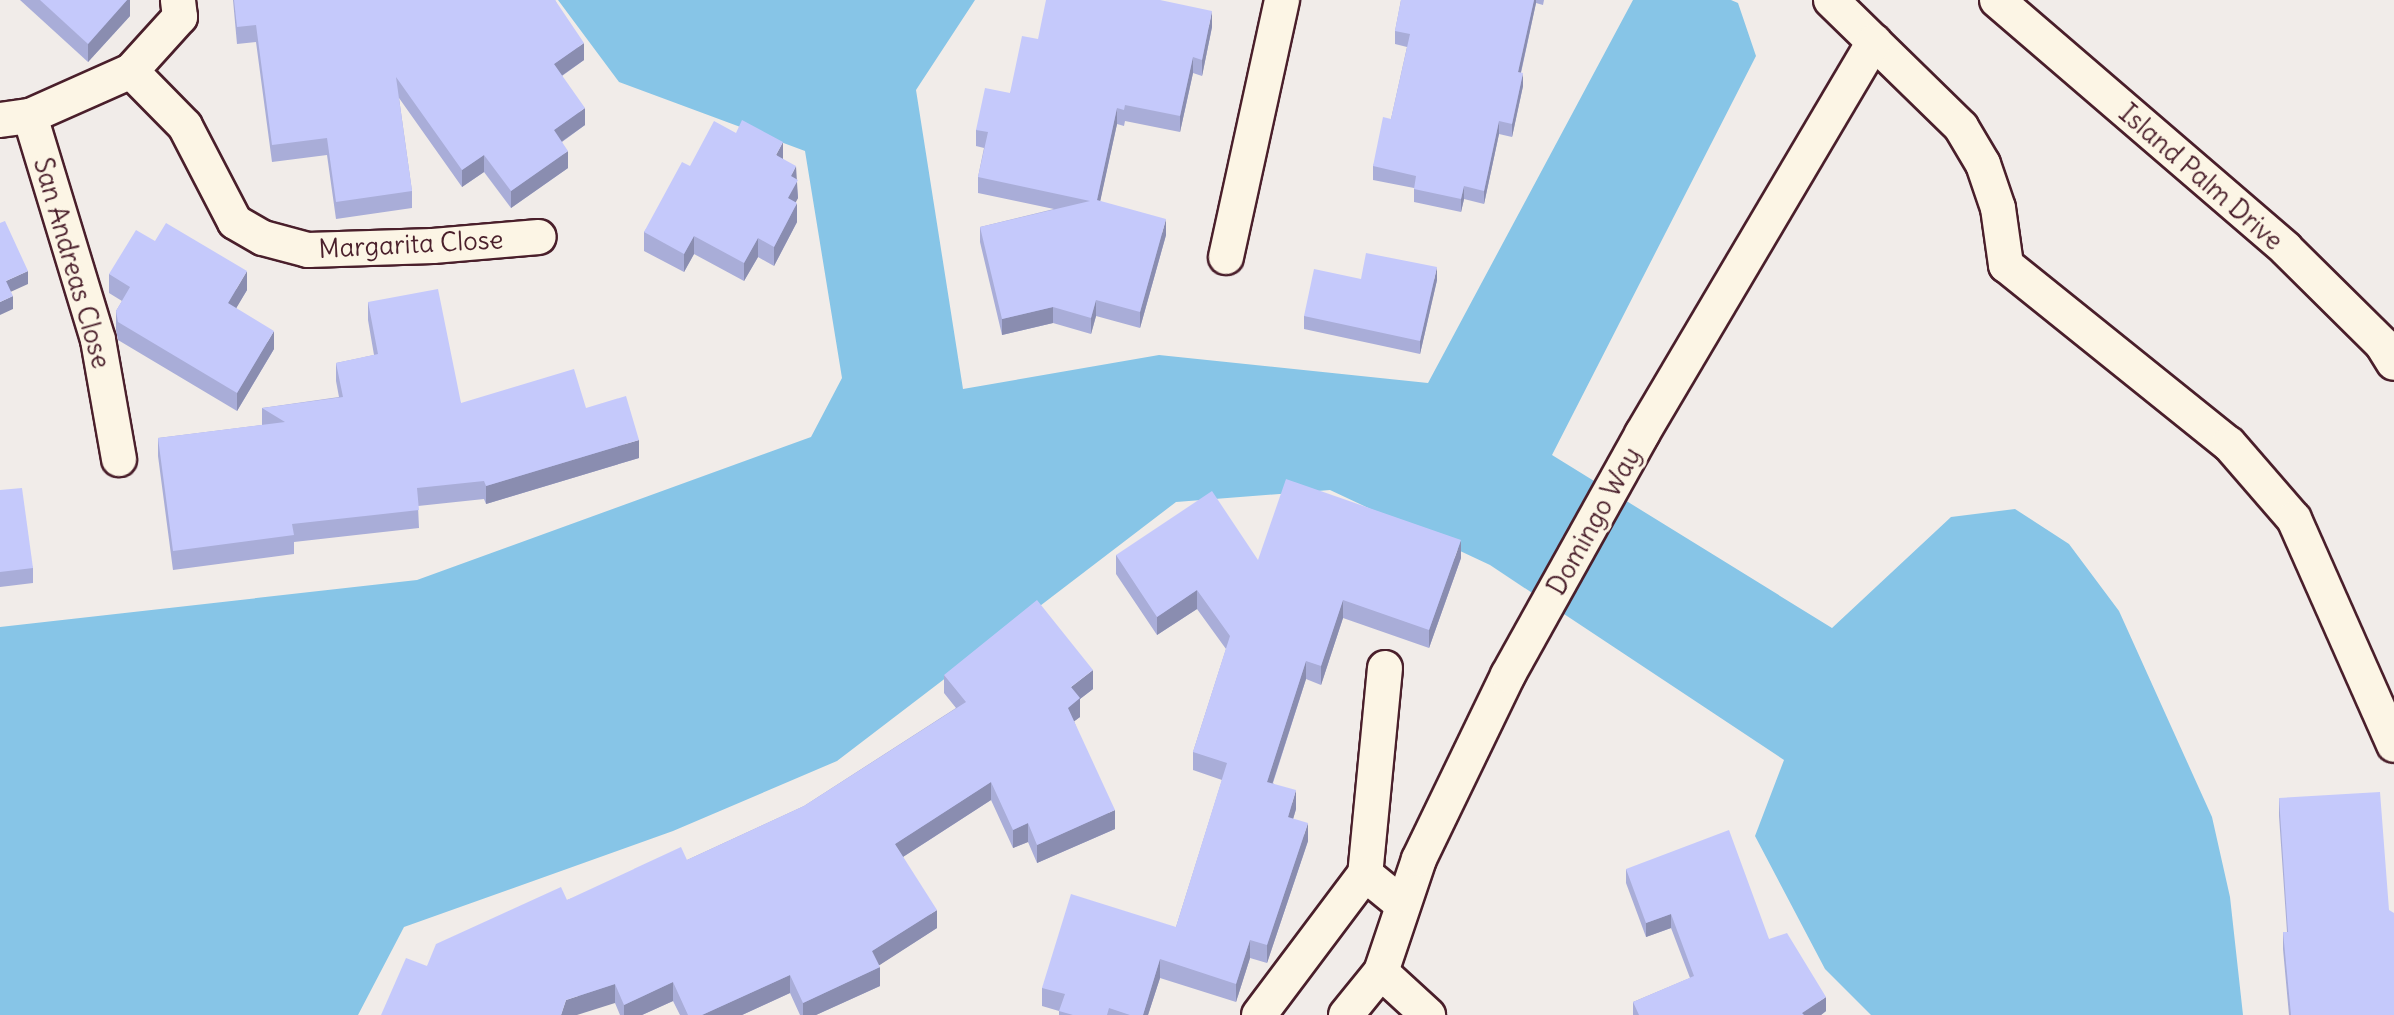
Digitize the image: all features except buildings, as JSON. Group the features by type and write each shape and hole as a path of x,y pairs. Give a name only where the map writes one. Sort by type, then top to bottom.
{"street":[{"path":"15,118 131,71 180,17 178,0"},
{"path":"1226,257 1282,0"},
{"path":"1831,0 1961,127 1983,164 1998,208 2006,265 2229,444 2294,519 2394,745"},
{"name":"Island Palm Drive","path":"1997,0 2286,249 2382,344 2394,363"},
{"name":"Domingo Way","path":"1346,1015 1381,972 1419,859 1508,675 1642,434 1874,42"},
{"name":"Margarita Close","path":"131,71 185,126 235,222 263,238 308,250 433,246 539,237"},
{"name":"San Andreas Close","path":"15,118 98,340 119,459"},
{"path":"1259,1015 1365,874 1385,668"},
{"path":"1365,874 1403,905"},
{"path":"1381,972 1428,1015"}],"water":[{"path":"558,0 975,0 916,90 963,389 1159,355 1428,383 1633,0 1731,0 1738,3 1756,56 1552,455 1832,628 1951,517 2015,509 2069,544 2119,611 2212,817 2230,897 2243,1015 1871,1015 1825,969 1755,836 1784,760 1490,565 1330,490 1176,502 837,761 673,831 404,927 358,1015 0,1015 0,627 417,580 811,437 842,378 805,151 619,82"}]}
